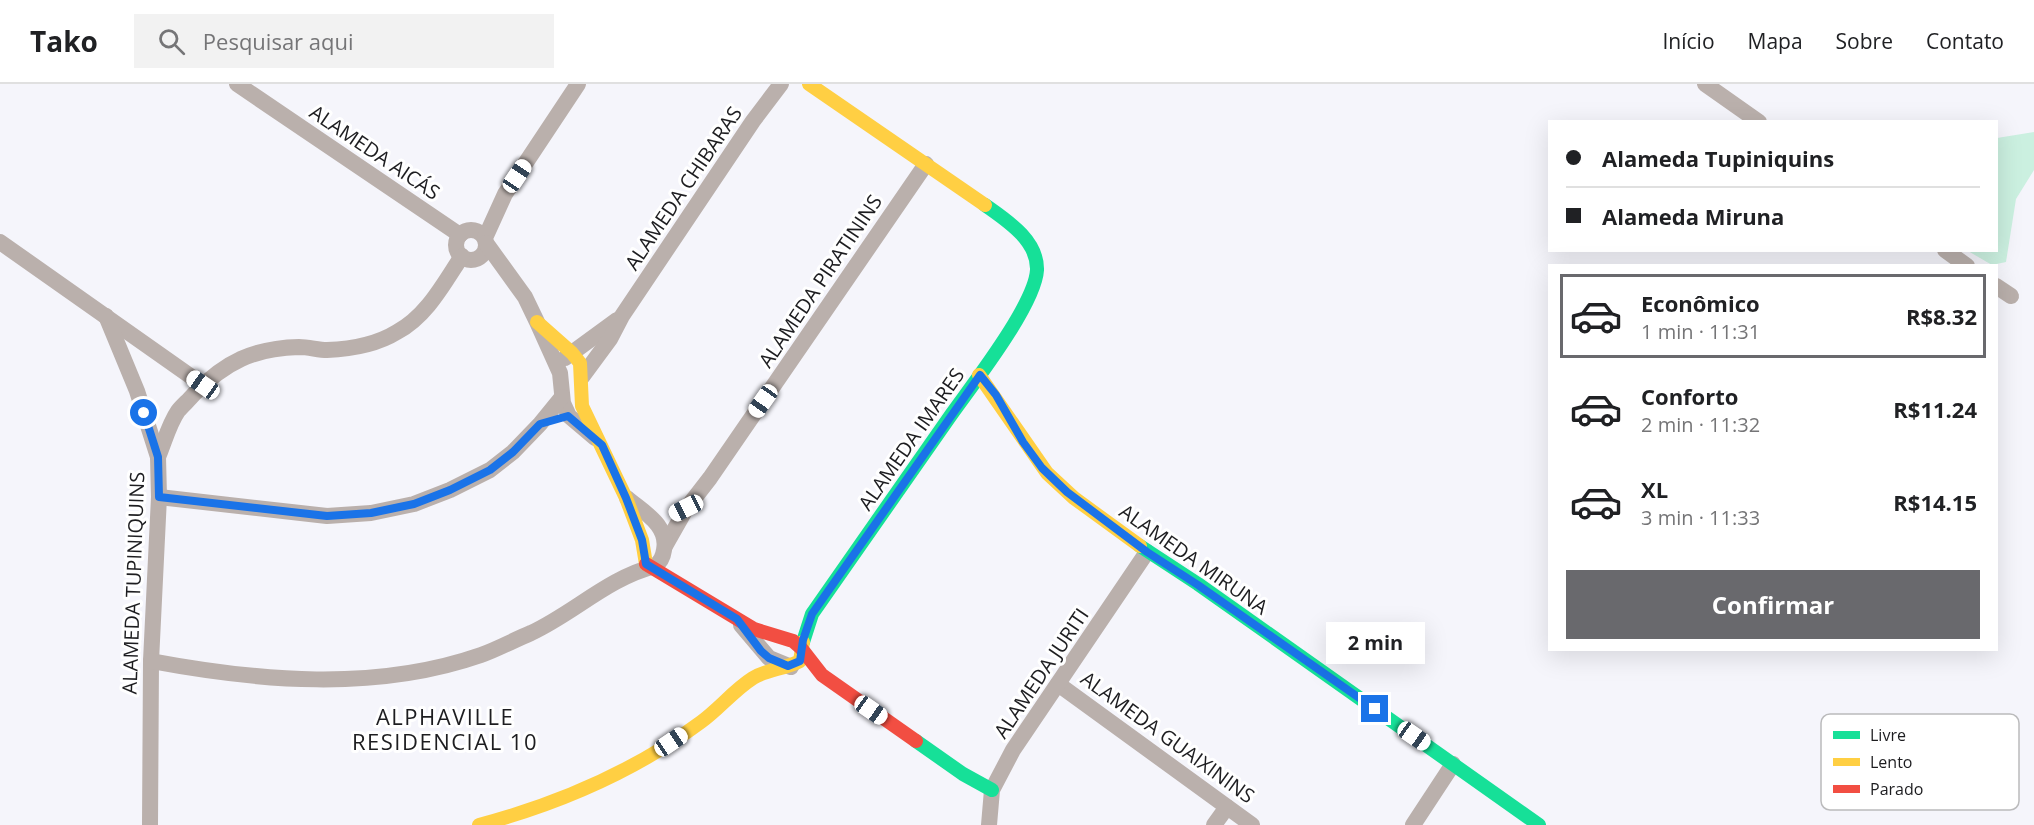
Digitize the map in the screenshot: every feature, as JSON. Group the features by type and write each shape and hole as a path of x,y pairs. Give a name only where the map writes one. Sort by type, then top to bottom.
{"street":[{"name":"ALAMEDA AICÁS","path":"237,84 476,236 525,297 562,380 562,397 575,411"},
{"path":"469,257 457,243 476,236 578,84"},
{"name":"ALAMEDA CHIBARAS","path":"622,316 753,121 781,84"},
{"path":"809,84 926,164"},
{"path":"1705,84 1756,120"},
{"name":"ALAMEDA IMARES","path":"788,666 800,661 801,648 812,614 980,375 1025,306 1036,282 1036,260 1024,237 1002,218 926,164"},
{"name":"ALAMEDA PIRATININS","path":"659,557 686,508 710,478 926,164"},
{"path":"158,457 177,412 203,385 226,366 262,350 300,347 325,350 353,348 374,343 398,332 415,321 469,257 484,253 476,236"},
{"path":"0,242 203,385"},
{"path":"1948,252 1964,264"},
{"name":"ALAMEDA AICÁS","path":"469,257 498,269 514,282"},
{"path":"1998,287 2011,296"},
{"name":"ALAMEDA TUPINIQUINS","path":"106,316 137,391 158,457 159,497 151,661 150,825"},
{"path":"556,365 622,316"},
{"path":"582,377 610,339 622,316"},
{"name":"ALAMEDA AICÁS","path":"537,322 580,363 582,377 575,411"},
{"name":"ALAMEDA MIRUNA","path":"980,375 996,395 1023,442 1042,468 1067,492 1147,552 1198,585 1539,825"},
{"path":"159,497 327,516 371,513 414,504 450,490 490,470 513,452 562,397"},
{"path":"540,424 575,411 602,445 642,540 645,560 659,557"},
{"path":"151,661 204,671 327,680 368,678 423,671 481,655 538,630 579,606 616,580 659,557 664,536 657,522 626,498"},
{"path":"616,580 633,559 650,527 686,508"},
{"name":"ALAMEDA JURITI","path":"989,825 992,790 1013,750 1147,552"},
{"path":"659,557 685,587 754,629 793,641 822,675 955,768 992,790"},
{"path":"751,679 761,651 767,643 812,614"},
{"path":"737,619 769,658 788,666 822,675"},
{"path":"485,824 580,791 637,763 703,720 751,679 768,671 788,666"},
{"name":"ALAMEDA GUAIXININS","path":"1058,684 1252,825"},
{"path":"1413,825 1453,764"},
{"path":"1214,825 1227,807"}],"green space":[{"path":"2034,132 2034,170 2016,199 2006,262 1990,264 1970,252 1998,252 1998,138"}],"traffic: fast":[{"path":"803,642 812,614 1002,344 1034,285 1037,270 1036,259 1027,240 985,205"},
{"path":"1140,546 1198,584 1539,825"},
{"path":"916,741 963,774 992,790"}],"traffic: slow":[{"path":"809,84 985,205"},
{"path":"537,322 580,363 582,406 626,498 642,540 646,564"},
{"path":"979,375 1047,473 1074,498 1140,546"},
{"path":"479,825 567,796 650,756 701,722 753,678 800,661 803,642"}],"traffic: jam":[{"path":"646,564 754,629 793,641 822,675 916,741"}],"district":[{"name":"ALPHAVILLE RESIDENCIAL 10","path":"445,728"}],"route":[{"path":"144,413 158,457 159,497 327,516 371,513 414,504 450,490 490,470 513,452 540,424 568,416 602,445 642,540 646,564 737,619 761,651 776,662 788,666 800,661 803,640 812,614 980,375 996,395 1023,442 1042,468 1067,492 1147,552 1375,709"}]}
